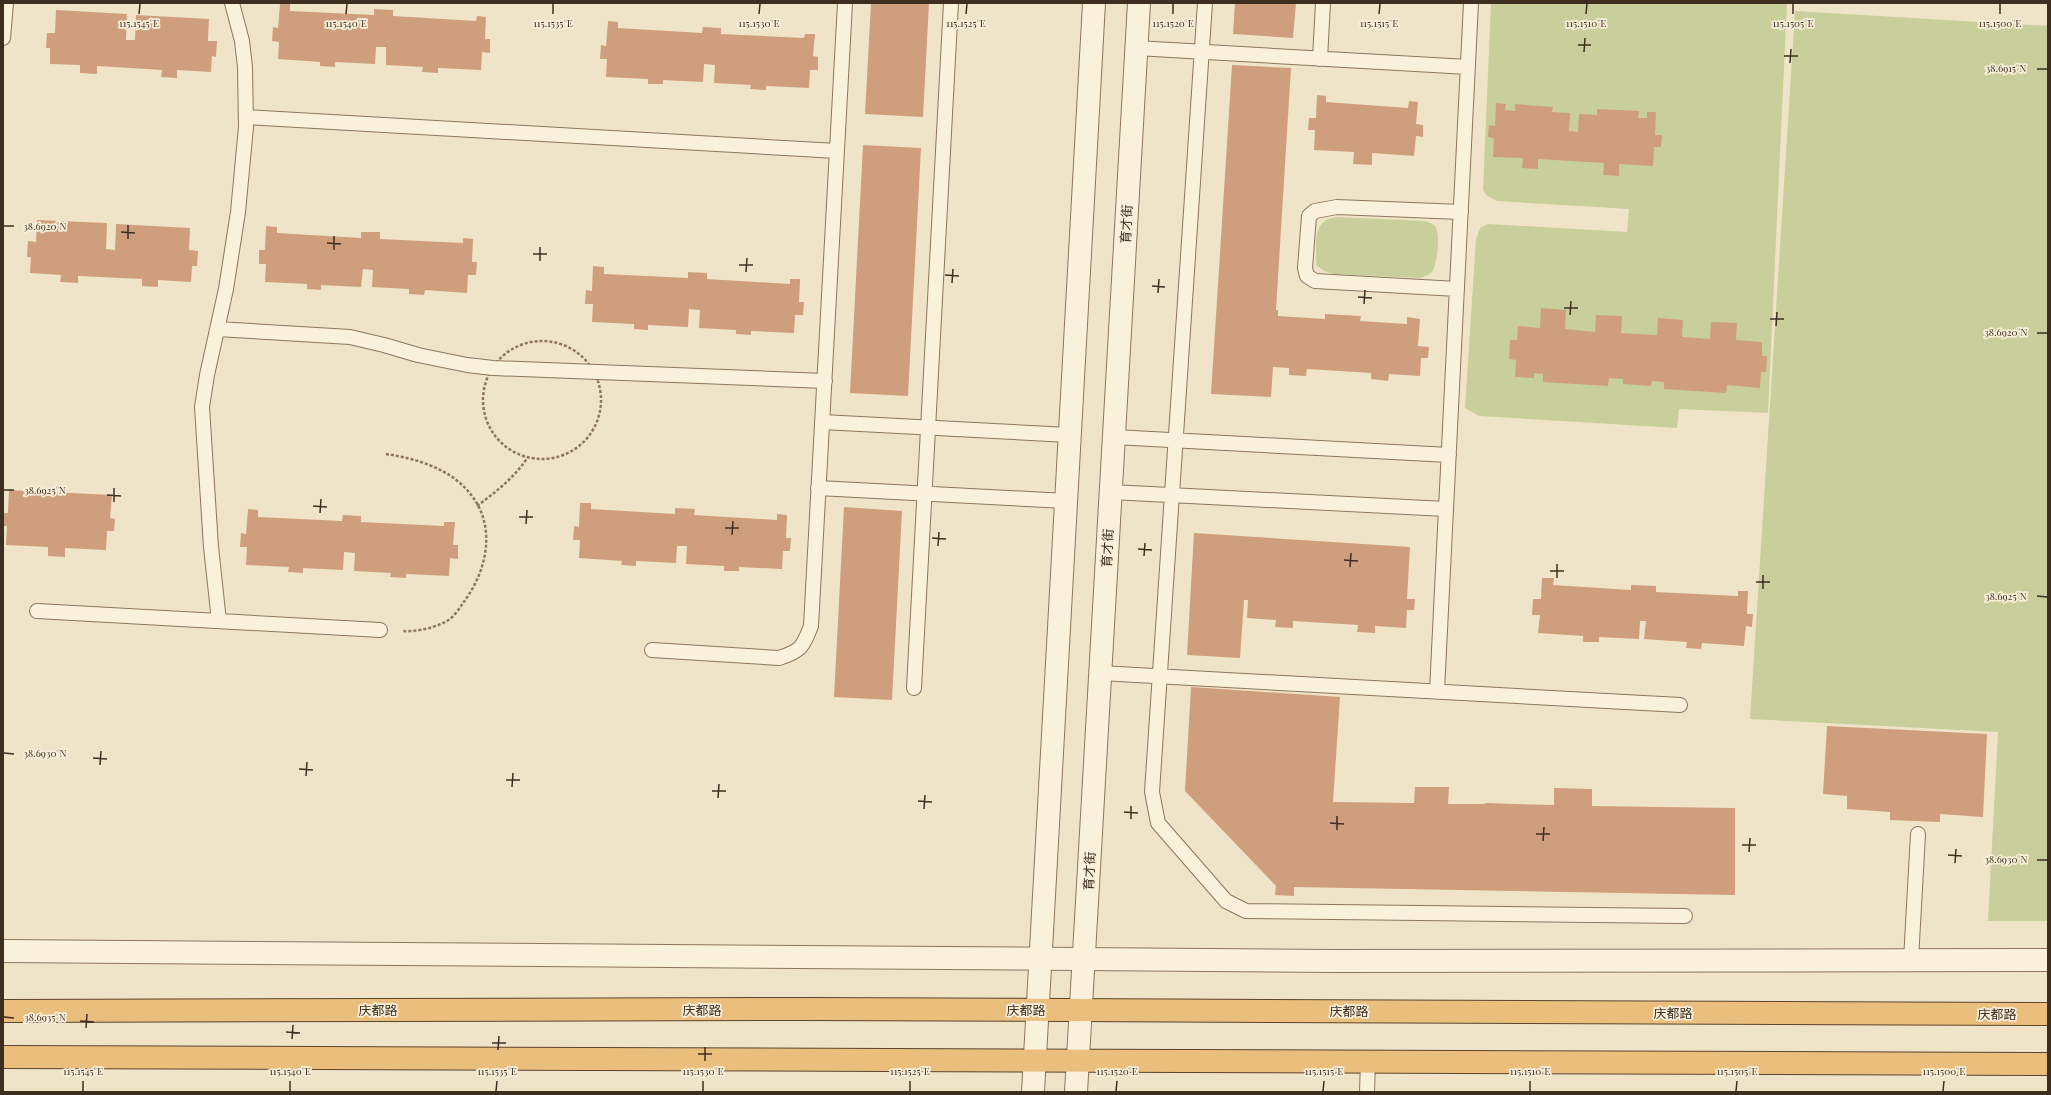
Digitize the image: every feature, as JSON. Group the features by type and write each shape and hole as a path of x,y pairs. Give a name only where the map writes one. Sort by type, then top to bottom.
{"highway":[{"name":"庆都路","path":"3,1011 1080,1010 2048,1014"},
{"path":"3,1057 2048,1064"}],"street":[{"path":"1033,1092 1094,3"},
{"name":"育才街","path":"1076,1092 1139,3"},
{"path":"3,952 1040,960 2048,960"}],"lane":[{"path":"3,38 6,3"},
{"path":"219,621 211,547 202,407 226,289 238,212 246,117 245,67 242,41 232,3"},
{"path":"652,650 779,658 796,652 804,644 811,626 845,3"},
{"path":"914,688 951,3"},
{"path":"1205,3 1152,792 1158,823 1226,901 1246,911 1685,916"},
{"path":"1320,59 1323,3"},
{"path":"1437,691 1471,3"},
{"path":"1136,48 1468,68"},
{"path":"246,117 837,151"},
{"path":"1457,290 1315,282 1308,276 1304,268 1309,216 1315,211 1337,207 1461,212"},
{"path":"217,329 350,338 384,344 418,355 493,368 824,381"},
{"path":"822,422 1069,435"},
{"path":"1114,437 1448,455"},
{"path":"818,488 1066,501"},
{"path":"1110,492 1446,509"},
{"path":"37,611 380,630"},
{"path":"1100,673 1680,705"},
{"path":"1911,960 1918,834"},
{"path":"1368,1061 1368,1092"}],"path":[{"path":"545,341 563,344 579,353 594,372 599,383 601,401 598,419 589,435 576,448 563,455 548,458 519,454 506,446 495,436 488,424 484,410 483,396 487,378 493,368 496,362 510,350 526,342 545,341"},
{"path":"380,630 414,632 448,621 475,588 483,568 487,549 485,530 477,506 472,496 459,482 446,473 418,461 386,454"},
{"path":"477,506 512,478 528,456"}],"green space":[{"path":"1491,3 1787,3 1768,413 1679,409 1677,428 1479,416 1465,408 1476,239 1480,228 1488,224 1627,232 1629,209 1497,201 1487,196 1483,190"},
{"path":"1795,11 2048,26 2048,921 1988,921 1998,732 1750,719"},
{"path":"1337,217 1424,221 1433,224 1438,235 1438,249 1434,269 1432,272 1421,278 1334,274 1324,271 1316,265 1317,234 1323,223 1329,219"}],"building":[{"path":"871,3 929,3 923,117 865,114"},
{"path":"1235,3 1296,3 1293,38 1233,34"},
{"path":"280,4 290,4 290,11 374,15 374,9 393,10 393,16 476,21 477,16 486,17 485,39 490,39 490,53 482,52 481,70 438,68 438,73 422,72 423,67 386,65 386,47 376,47 375,64 335,62 335,67 320,66 320,62 278,59 279,42 272,41 273,27 278,28"},
{"path":"56,10 127,14 126,40 135,40 136,15 209,19 208,41 217,41 216,57 212,56 211,72 177,70 177,78 161,77 162,70 97,66 97,74 80,73 80,65 50,64 50,48 46,48 47,33 55,33"},
{"path":"608,21 618,22 618,28 702,33 703,27 721,28 721,34 804,38 805,34 815,34 813,56 818,57 818,70 810,70 809,88 766,86 766,90 750,89 751,85 714,83 715,65 704,64 703,82 663,80 663,84 648,84 648,79 606,77 607,59 600,59 601,45 606,46"},
{"path":"1232,65 1291,68 1276,310 1278,310 1278,316 1325,319 1325,314 1361,316 1360,321 1407,324 1407,317 1420,319 1418,346 1429,347 1428,358 1421,358 1420,376 1389,374 1388,381 1371,379 1371,373 1307,369 1306,376 1289,375 1289,368 1273,367 1271,397 1211,394"},
{"path":"1317,95 1326,96 1326,102 1408,108 1409,101 1418,102 1416,124 1423,125 1423,137 1416,136 1414,156 1372,153 1372,165 1353,164 1354,152 1314,150 1315,130 1308,130 1309,118 1316,118"},
{"path":"1496,103 1506,104 1505,110 1515,111 1515,104 1553,107 1552,112 1570,113 1569,131 1578,132 1579,114 1597,115 1597,109 1639,111 1638,118 1647,118 1647,112 1656,112 1655,135 1662,135 1661,147 1654,147 1653,166 1619,164 1619,176 1603,175 1604,163 1538,159 1538,169 1522,168 1523,158 1493,157 1494,138 1488,137 1489,125 1495,126"},
{"path":"863,145 921,148 908,396 850,393"},
{"path":"37,220 107,223 106,249 115,250 116,224 190,228 189,250 198,251 197,266 192,266 191,282 158,280 158,287 142,286 142,279 78,276 78,283 60,282 61,275 30,273 31,257 27,257 28,241 36,242"},
{"path":"266,226 277,227 277,233 361,238 361,232 380,232 380,239 463,243 463,238 473,239 472,262 477,262 476,275 468,275 467,293 425,290 424,295 409,294 409,289 372,287 373,270 363,269 361,287 321,285 321,290 307,289 307,284 265,282 266,264 259,264 259,250 265,250"},
{"path":"593,266 604,267 604,274 688,278 688,272 707,273 707,279 790,284 790,279 800,279 799,302 804,302 803,315 795,315 794,333 751,331 751,335 736,334 736,330 699,328 700,310 689,309 688,327 648,325 648,330 634,329 634,324 592,322 593,304 585,304 586,290 592,291"},
{"path":"1541,308 1566,310 1565,329 1595,332 1596,315 1622,316 1621,333 1657,335 1658,318 1683,320 1682,337 1710,339 1711,322 1737,323 1736,340 1762,342 1762,356 1767,356 1766,372 1761,372 1760,388 1727,385 1726,393 1664,389 1664,382 1652,381 1651,386 1623,384 1623,379 1609,378 1608,386 1543,382 1543,374 1534,373 1534,378 1515,377 1516,360 1509,359 1510,340 1517,340 1518,326 1540,328"},
{"path":"9,490 112,495 110,518 115,519 114,531 107,531 106,550 65,548 65,557 48,556 48,547 6,545 7,526 3,526 3,513 8,513"},
{"path":"580,503 591,503 591,509 675,514 675,508 695,509 694,515 777,520 777,514 787,515 786,538 791,538 790,551 783,551 782,569 739,567 739,571 724,571 724,566 686,564 687,546 677,546 676,563 636,561 636,566 621,565 622,561 579,558 580,540 573,540 574,526 579,527"},
{"path":"844,507 902,511 892,700 834,697"},
{"path":"248,509 258,510 258,517 342,521 343,515 361,516 361,522 444,526 444,522 455,522 453,545 458,545 458,559 450,558 449,576 406,574 406,578 390,577 391,573 354,571 355,553 344,552 343,570 303,568 303,573 288,572 289,567 246,565 247,547 240,547 241,533 246,534"},
{"path":"1194,533 1410,547 1407,599 1415,599 1414,610 1407,610 1406,628 1375,626 1375,633 1357,632 1358,625 1293,621 1293,628 1275,627 1276,620 1247,618 1248,600 1244,600 1240,658 1187,655"},
{"path":"1542,578 1554,578 1553,585 1631,590 1631,585 1656,586 1656,592 1738,596 1738,591 1748,591 1747,614 1753,614 1752,627 1746,626 1744,646 1702,643 1701,649 1686,648 1687,642 1644,639 1646,621 1640,621 1639,639 1599,637 1599,642 1583,642 1583,636 1538,633 1540,615 1532,615 1533,599 1541,599"},
{"path":"1191,687 1340,697 1333,802 1414,803 1415,787 1449,787 1448,804 1485,803 1554,805 1554,788 1592,789 1592,806 1735,808 1735,895 1294,887 1294,896 1275,895 1276,886 1185,791"},
{"path":"1827,726 1987,734 1983,817 1940,814 1940,822 1890,820 1890,812 1847,809 1847,796 1823,794"}]}
